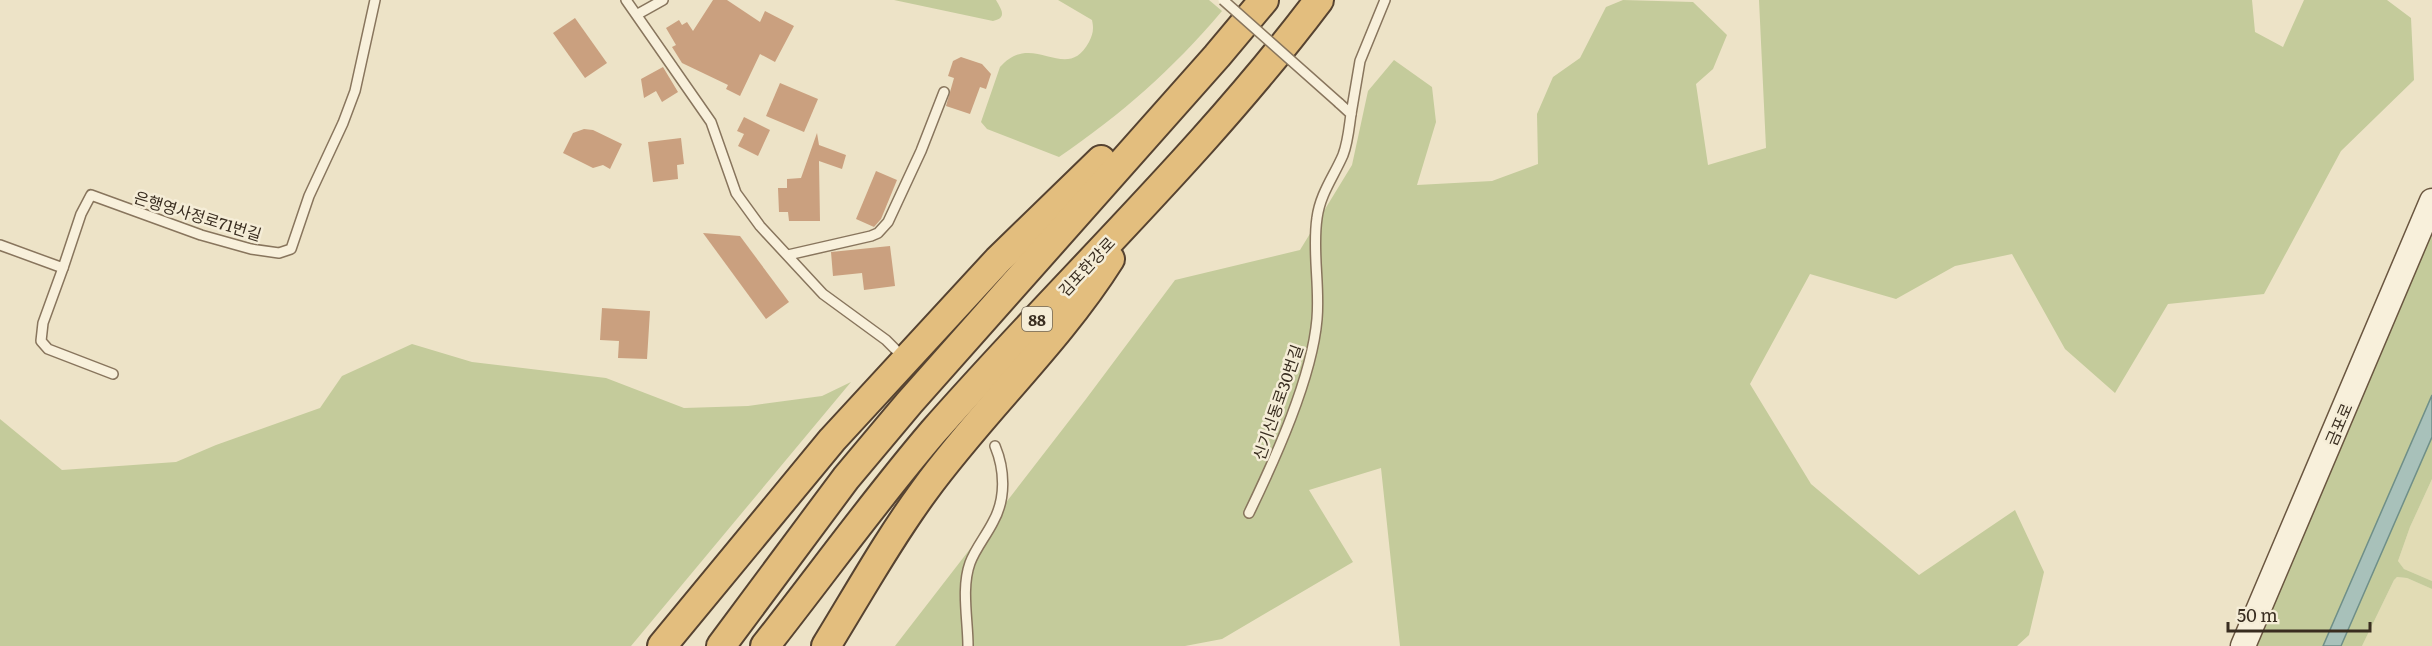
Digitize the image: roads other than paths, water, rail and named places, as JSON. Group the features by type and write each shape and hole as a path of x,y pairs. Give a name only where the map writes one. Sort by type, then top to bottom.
{"highway":[{"name":"88","path":"721,646 846,478 909,403 1264,0"},
{"name":"김포한강로","path":"765,646 877,500 934,432 1240,97 1319,0"},
{"path":"662,646 832,440 998,260 1092,168 1217,56"},
{"path":"826,646 924,491 1003,393 1048,344 1087,296 1148,198"}],"main road":[{"name":"금포로","path":"2243,646 2432,201"}],"lane":[{"name":"은행영사정로71번길","path":"113,374 48,349 41,340 44,323 81,214 91,195 201,235 251,249 279,254 291,249 309,196 344,123 355,91 375,0"},
{"path":"626,0 638,14 711,122 718,137 729,178 744,206 824,294 886,340 895,350"},
{"path":"638,14 663,0"},
{"path":"1223,0 1350,114"},
{"name":"신기신동로30번길","path":"1249,513 1269,470 1315,340 1319,300 1317,218 1321,199 1346,147 1360,61 1385,0"},
{"path":"788,255 871,236 882,229 893,212 944,92"},
{"path":"0,245 63,268"},
{"path":"968,646 967,582 970,563 995,519 1001,494 1002,462 995,446"}],"water":[{"path":"2432,395 2432,437 2341,646 2323,646"}]}
